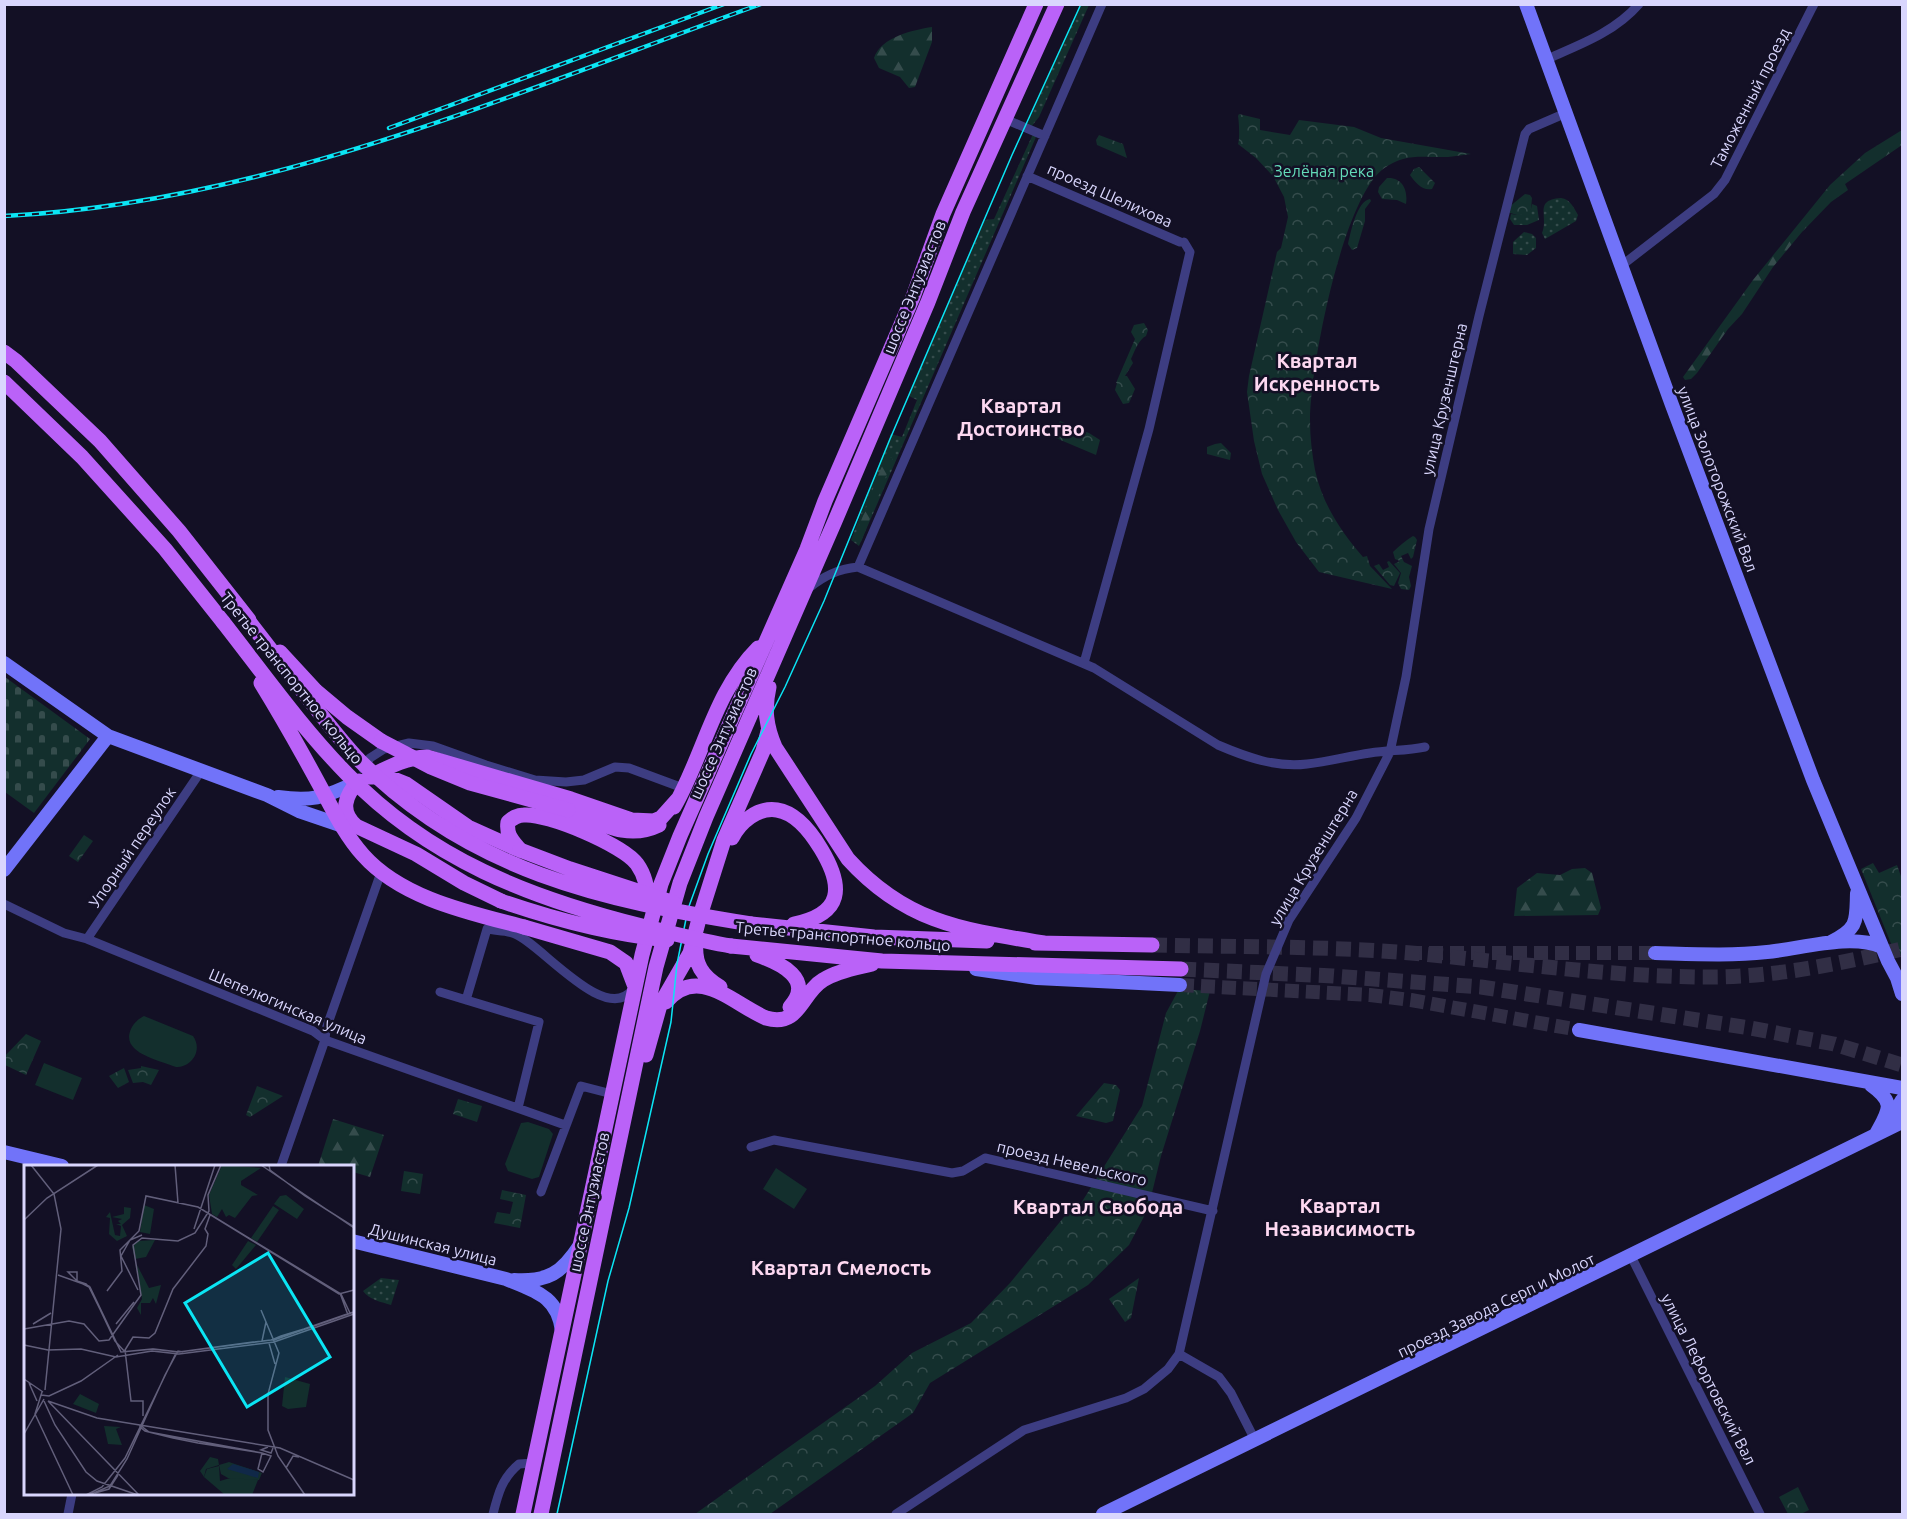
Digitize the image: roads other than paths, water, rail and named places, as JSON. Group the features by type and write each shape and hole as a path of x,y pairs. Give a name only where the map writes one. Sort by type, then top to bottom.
{"main road":[{"name":"шоссе Энтузиастов","path":"524,1515 634,988 661,884 914,297 943,214 1036,4"},
{"name":"шоссе Энтузиастов","path":"541,1515 656,967 680,883 706,817 805,592 928,302 963,212 1057,4"},
{"name":"Третье транспортное кольцо","path":"4,352 100,441 179,531 338,737 359,760 392,791 450,832 502,860 568,885 632,903 751,924 874,937 1152,945"},
{"name":"Третье транспортное кольцо","path":"4,382 82,456 165,549 323,749 348,775 378,803 441,850 494,878 561,903 731,946 882,961 1181,969"},
{"path":"240,610 316,691 346,717 381,741 431,767 470,783 568,810 622,831 637,833 660,825 667,818 681,793 724,695 741,668 769,637"},
{"path":"223,622 278,711 342,828 365,857 392,878 419,894 456,909 610,952 628,966 634,988"},
{"path":"656,1024 663,999 690,953 724,840 764,751 768,730 766,701 777,655"},
{"path":"768,730 775,747 848,859 872,883 904,906 939,922 980,933 1044,943"},
{"path":"681,793 661,818 645,822 618,817 571,799 427,758 412,758 363,780 346,801 346,813 356,826 416,854 501,901 538,914 629,936 709,942"},
{"path":"363,780 386,776 395,779 468,826 520,850 719,919"},
{"path":"715,869 744,821 765,811 777,810 797,820 805,826 818,844 832,868 837,883 836,893 828,908 810,921 792,925 751,924"},
{"path":"520,850 506,831 508,822 516,816 525,814 588,833 618,847 638,865 644,880 648,897 648,931"},
{"path":"699,919 695,946 696,958 704,975 714,983 768,1012 780,1013 790,1007 798,996 797,984 792,973 770,959 731,946"},
{"path":"628,1104 664,1005 680,990 700,986 716,990 766,1018 777,1021 785,1019 798,1010 813,987 825,978 882,961"}],"street":[{"path":"858,567 1102,4"},
{"name":"улица Золоторожский Вал","path":"1526,4 1813,780 1888,961 1902,987"},
{"path":"1547,59 1597,37 1639,4"},
{"name":"Таможенный проезд","path":"1621,266 1720,187 1814,4"},
{"name":"улица Крузенштерна","path":"896,1515 1028,1428 1126,1398 1144,1389 1164,1374 1179,1354 1266,974 1289,920 1356,819 1390,752 1406,676 1429,528 1525,134 1529,129 1566,113"},
{"path":"1005,119 1045,136"},
{"name":"проезд Шелихова","path":"1028,176 1182,242 1190,252 1149,429 1084,663"},
{"path":"805,592 820,579 834,572 858,567 1084,663 1218,745 1240,755 1274,764 1305,765 1372,752 1405,751 1425,747"},
{"path":"4,663 108,736 267,795 299,811 372,834"},
{"path":"4,870 108,736"},
{"path":"267,795 304,800 324,797 363,780 361,773 370,758 384,749 409,743 433,746 535,780 566,783 584,780 615,767 629,768 681,793"},
{"name":"Упорный переулок","path":"87,939 201,771"},
{"path":"282,1165 326,1040 326,1029 379,878"},
{"path":"1829,943 1844,936 1852,928 1856,917 1857,887"},
{"name":"Шепелюгинская улица","path":"4,904 64,933 87,939 314,1031 326,1040 565,1125"},
{"path":"466,1000 487,929 515,934 578,984 608,998 622,999 628,996 634,988"},
{"path":"1655,953 1713,955 1756,953 1829,943 1869,942 1882,947"},
{"path":"1888,961 1902,968"},
{"path":"941,963 1037,978 1180,985"},
{"path":"440,992 539,1022 518,1108"},
{"path":"1579,1030 1902,1088"},
{"path":"1867,1082 1885,1095 1888,1103 1886,1114 1876,1134"},
{"path":"541,1192 580,1086 612,1094"},
{"path":"1876,1134 1896,1112 1902,1100"},
{"name":"проезд Завода Серп и Молот","path":"1103,1515 1902,1122"},
{"name":"проезд Невельского","path":"751,1147 774,1140 952,1173 963,1171 985,1158 1213,1211"},
{"path":"4,1152 54,1165"},
{"name":"Душинская улица","path":"354,1241 506,1279 533,1290 550,1301 558,1314 562,1333"},
{"name":"Душинская улица","path":"506,1279 536,1280 554,1274 571,1258 580,1244"},
{"name":"улица Лефортовский Вал","path":"1631,1256 1760,1515"},
{"path":"1179,1354 1219,1377 1231,1393 1255,1440"},
{"path":"493,1515 497,1498 510,1471 519,1464 534,1463"},
{"path":"68,1515 72,1495"}],"tunnel":[{"path":"1152,945 1379,951 1635,975 1710,977 1759,975 1807,969 1902,949"},
{"path":"1408,953 1655,953"},
{"path":"1181,969 1333,976 1481,987 1750,1028 1834,1044 1902,1065"},
{"path":"1180,985 1370,995 1411,1000 1579,1030"}],"tram line":[{"path":"557,1514 608,1281 629,1208 671,1022 677,964 688,909 708,854 751,754 785,687 824,601 890,439 1012,155 1081,4"}],"railway":[{"path":"389,128 724,4"},
{"path":"4,216 103,207 199,190 295,166 390,138 483,106 761,4"}],"district":[{"name":"Квартал Искренность","path":"1317,372"},
{"name":"Квартал Достоинство","path":"1021,418"},
{"name":"Квартал Свобода","path":"1098,1207"},
{"name":"Квартал Независимость","path":"1340,1218"},
{"name":"Квартал Смелость","path":"841,1268"}],"park label":[{"name":"Зелёная река","path":"1324,171"}]}
